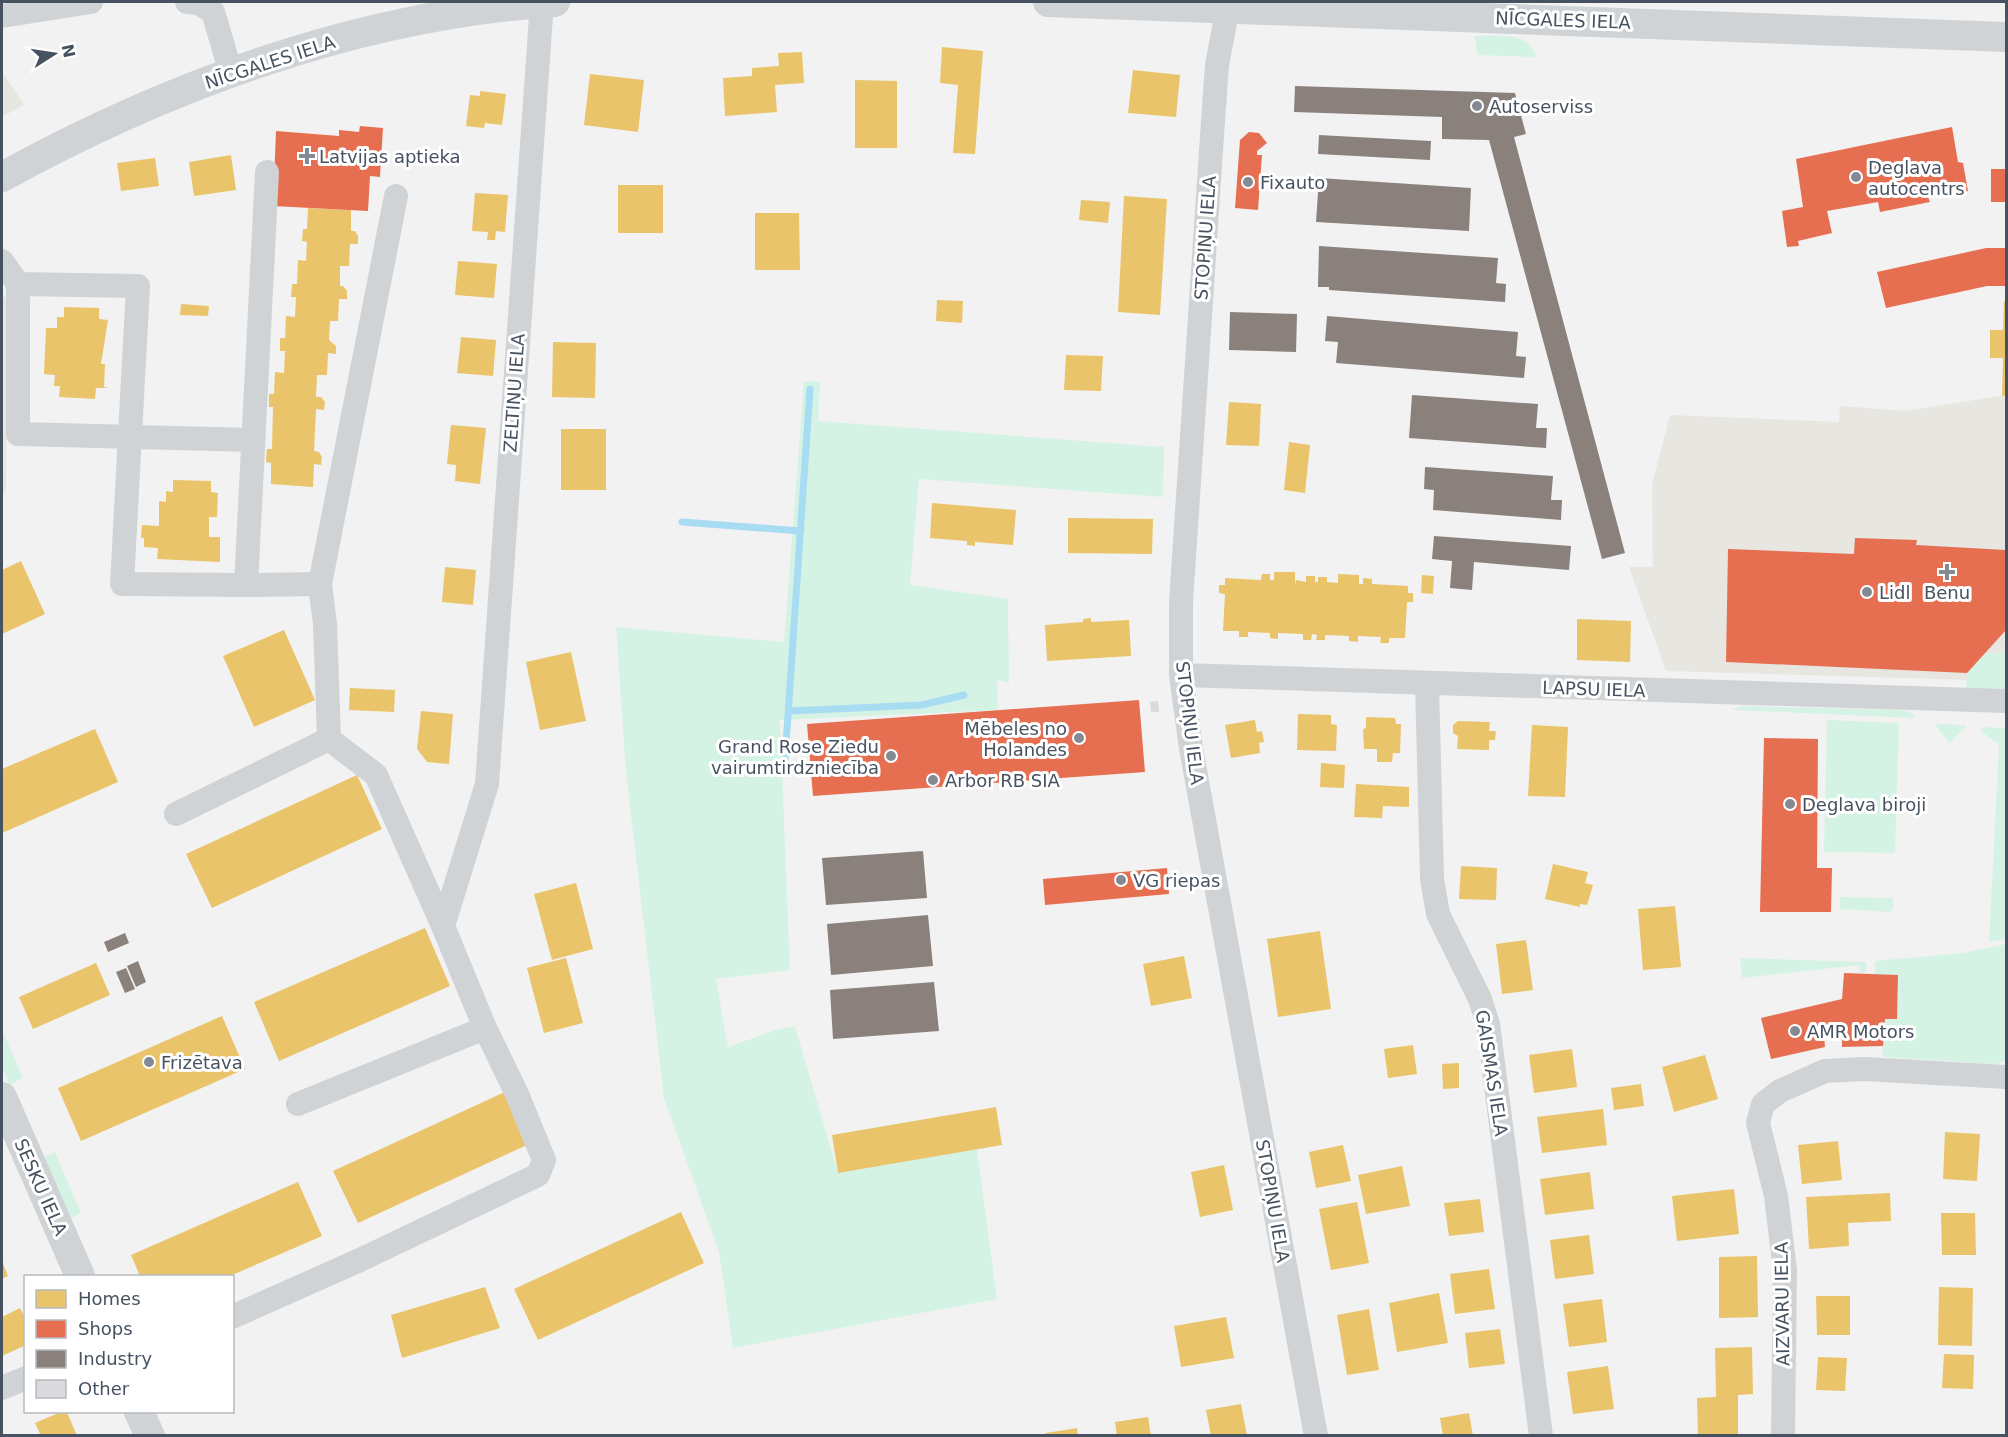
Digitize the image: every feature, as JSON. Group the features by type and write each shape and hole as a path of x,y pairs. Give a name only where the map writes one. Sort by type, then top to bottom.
{"street":[{"path":"2,16 91,2"},
{"path":"187,2 198,3 213,12 231,73"},
{"name":"NĪCGALES IELA","path":"2,177 95,130 231,73 388,26 437,16 546,2"},
{"name":"ZELTIŅU IELA","path":"443,926 487,784 546,2"},
{"name":"NĪCGALES IELA","path":"1048,2 1457,9 2007,37"},
{"name":"STOPIŅU IELA","path":"1228,4 1217,65 1213,121 1181,602 1181,675 1191,748 1316,1436"},
{"path":"246,585 267,171"},
{"path":"329,740 325,624 320,584 396,196"},
{"path":"2,261 18,284 18,434 128,435 253,440"},
{"path":"18,284 138,286 128,435 122,584 320,584"},
{"name":"LAPSU IELA","path":"1181,675 2007,701"},
{"name":"GAISMAS IELA","path":"1427,683 1432,879 1438,914 1480,999 1488,1024 1541,1436"},
{"path":"176,814 329,740"},
{"path":"234,1316 370,1255 538,1175 544,1160 376,775 329,740"},
{"path":"298,1104 485,1028"},
{"name":"AIZVARU IELA","path":"1783,1436 1785,1270 1776,1196 1758,1123 1763,1104 1780,1091 1825,1071 1864,1069 2007,1077"},
{"name":"SESKU IELA","path":"2,1097 80,1275"},
{"path":"2,1388 24,1379"},
{"path":"139,1413 150,1436"}],"shaded area":[{"path":"2,71 24,105 2,117"},
{"path":"2,292 8,303 6,492 2,495"},
{"path":"2006,395 2006,681 1666,671 1629,567 1653,567 1652,485 1670,415 1839,422 1840,406 1905,411"}],"green space":[{"path":"1474,36 1502,36 1519,39 1532,48 1537,57 1478,55"},
{"path":"804,381 820,382 818,421 1164,447 1163,497 919,479 910,585 1008,599 1009,683 997,680 998,710 780,720 790,970 716,979 728,1047 779,1029 795,1026 838,1173 977,1149 997,1299 733,1348 719,1252 664,1098 626,772 616,627 784,642"},
{"path":"1985,653 2006,653 2006,692 1966,691 1967,673"},
{"path":"1743,706 1901,710 1910,712 1916,718 1732,710"},
{"path":"1827,720 1899,723 1895,853 1824,852"},
{"path":"1935,724 1965,725 1965,728 1949,743"},
{"path":"1981,727 2006,728 2006,939 1989,942 1999,745 1981,731"},
{"path":"1840,897 1893,898 1893,909 1890,912 1840,909"},
{"path":"2006,944 2006,1061 1996,1064 1882,1057 1885,1019 1897,1019 1898,976 1875,974 1875,961 1963,953"},
{"path":"1740,958 1866,962 1866,972 1860,972 1859,965 1742,978"},
{"path":"2,1030 23,1078 9,1085 2,1067"},
{"path":"55,1152 81,1213 72,1218 67,1215 41,1158"}],"building: Homes":[{"path":"942,47 983,51 975,154 953,153 958,85 940,83"},
{"path":"802,52 804,83 775,85 777,112 725,116 723,78 752,76 752,68 779,66 778,53"},
{"path":"1133,70 1180,75 1176,117 1128,113"},
{"path":"590,74 644,80 638,132 584,125"},
{"path":"855,80 897,81 897,148 855,148"},
{"path":"480,91 506,94 502,125 485,123 484,128 466,126 470,95 480,96"},
{"path":"231,155 236,190 194,196 189,162"},
{"path":"155,158 159,186 121,191 117,163"},
{"path":"618,185 663,185 663,233 618,233"},
{"path":"475,193 508,195 505,232 496,231 495,240 487,240 488,232 472,231"},
{"path":"1124,196 1167,199 1160,315 1118,312"},
{"path":"1081,200 1110,202 1108,223 1079,220"},
{"path":"308,208 351,210 351,231 355,231 358,236 358,244 350,244 349,266 340,266 340,286 347,291 347,299 339,299 338,321 330,321 329,340 336,346 336,354 328,353 327,375 317,375 316,397 321,397 325,402 324,410 316,409 314,451 319,452 322,457 321,465 314,464 313,487 271,484 271,463 266,462 267,449 272,449 273,407 269,407 269,394 274,394 275,372 284,373 285,351 280,351 280,338 285,338 286,316 295,317 296,297 291,297 292,284 297,284 298,260 306,261 307,242 302,241 303,229 307,229"},
{"path":"755,213 799,213 800,270 755,270"},
{"path":"458,261 497,264 494,298 455,295"},
{"path":"937,300 963,301 962,323 936,321"},
{"path":"2004,301 2006,301 2006,395 2002,396 2003,358 1990,358 1990,330 2003,330"},
{"path":"181,304 209,306 208,316 180,315"},
{"path":"64,307 99,308 99,319 108,320 101,364 105,364 104,387 109,388 96,388 95,399 59,397 60,386 54,386 55,375 44,374 46,328 57,328 57,317 64,317"},
{"path":"461,337 496,340 493,376 457,373"},
{"path":"553,342 596,343 595,398 552,397"},
{"path":"1066,355 1103,356 1101,391 1064,390"},
{"path":"1229,402 1261,404 1259,446 1226,445"},
{"path":"451,425 486,428 480,484 455,481 456,465 447,464"},
{"path":"561,429 606,429 606,490 561,490"},
{"path":"1289,442 1310,445 1305,493 1284,490"},
{"path":"173,480 211,481 211,492 218,493 217,517 209,517 209,537 220,537 220,562 157,559 158,548 144,547 144,538 141,538 142,525 159,526 159,501 166,502 166,491 173,492"},
{"path":"932,503 1016,510 1013,545 975,542 975,546 967,545 967,541 930,538"},
{"path":"1068,518 1153,519 1152,554 1068,553"},
{"path":"21,561 45,614 2,634 2,570"},
{"path":"445,567 476,570 473,605 442,602"},
{"path":"1274,572 1295,572 1295,586 1296,580 1306,582 1306,576 1315,576 1315,582 1318,582 1318,577 1327,577 1327,582 1338,583 1338,574 1359,575 1359,584 1363,584 1363,578 1372,579 1372,584 1408,586 1408,593 1413,593 1413,602 1407,602 1405,638 1389,638 1389,643 1380,643 1381,637 1358,636 1358,642 1349,641 1349,636 1325,635 1325,640 1316,640 1317,635 1312,634 1311,640 1303,640 1303,634 1278,633 1278,639 1270,638 1270,633 1248,632 1248,637 1239,637 1239,631 1223,631 1225,594 1219,593 1219,585 1225,585 1225,578 1261,580 1262,574 1270,574 1270,580 1274,580"},
{"path":"1422,575 1434,576 1433,594 1421,593"},
{"path":"1091,618 1091,622 1129,620 1131,656 1047,661 1045,625 1083,622 1083,619"},
{"path":"1577,619 1631,621 1630,662 1577,660"},
{"path":"284,630 315,700 254,727 223,656"},
{"path":"571,652 586,721 540,730 526,662"},
{"path":"350,688 395,690 394,712 349,710"},
{"path":"421,711 453,714 449,764 427,762 417,749"},
{"path":"1298,714 1331,715 1331,724 1337,725 1336,751 1297,750"},
{"path":"1366,717 1395,718 1396,724 1401,724 1400,753 1393,753 1392,762 1377,762 1377,749 1364,749 1363,730 1366,727"},
{"path":"1255,720 1257,732 1262,731 1264,742 1259,743 1260,753 1231,758 1225,725"},
{"path":"1458,721 1490,722 1489,731 1496,731 1495,740 1489,740 1489,750 1457,749 1458,736 1453,733 1453,725"},
{"path":"1532,725 1568,727 1565,797 1528,796"},
{"path":"95,729 118,782 2,833 2,769"},
{"path":"1321,763 1345,765 1344,788 1320,787"},
{"path":"357,775 382,829 212,908 186,854"},
{"path":"1356,784 1409,787 1409,807 1383,806 1382,818 1354,817"},
{"path":"1553,864 1588,872 1585,883 1593,885 1587,905 1580,904 1580,907 1545,899"},
{"path":"1461,866 1497,868 1496,900 1459,899"},
{"path":"576,883 593,949 552,960 534,894"},
{"path":"1675,906 1681,967 1643,970 1638,909"},
{"path":"425,928 450,986 279,1061 254,1002"},
{"path":"1320,931 1331,1009 1278,1017 1267,939"},
{"path":"1526,940 1533,990 1502,994 1496,944"},
{"path":"1184,956 1192,998 1151,1006 1143,964"},
{"path":"566,958 583,1023 544,1033 527,968"},
{"path":"96,963 110,995 33,1029 19,997"},
{"path":"222,1016 245,1069 81,1141 58,1088"},
{"path":"1413,1045 1417,1074 1388,1078 1384,1049"},
{"path":"1572,1049 1577,1087 1534,1093 1529,1055"},
{"path":"1705,1055 1718,1099 1674,1112 1662,1067"},
{"path":"1459,1063 1459,1088 1443,1089 1442,1064"},
{"path":"1641,1084 1644,1106 1614,1110 1611,1088"},
{"path":"507,1091 531,1143 358,1223 333,1171"},
{"path":"996,1107 1002,1145 838,1173 832,1135"},
{"path":"1603,1109 1607,1145 1542,1153 1537,1117"},
{"path":"1945,1132 1980,1134 1977,1181 1943,1179"},
{"path":"1838,1141 1842,1180 1802,1184 1798,1145"},
{"path":"1343,1145 1351,1181 1316,1188 1309,1152"},
{"path":"1224,1165 1233,1210 1200,1217 1191,1172"},
{"path":"1402,1166 1410,1206 1366,1214 1358,1175"},
{"path":"1590,1172 1594,1209 1545,1215 1540,1179"},
{"path":"298,1182 322,1236 232,1275 140,1275 131,1255"},
{"path":"1734,1189 1739,1234 1677,1241 1672,1196"},
{"path":"1890,1193 1891,1221 1848,1223 1849,1246 1809,1249 1806,1197"},
{"path":"1480,1199 1484,1232 1449,1236 1444,1203"},
{"path":"1357,1202 1369,1263 1331,1270 1319,1209"},
{"path":"681,1212 704,1263 538,1340 514,1289"},
{"path":"1941,1213 1975,1213 1976,1255 1942,1255"},
{"path":"1589,1235 1594,1274 1555,1279 1550,1240"},
{"path":"1757,1256 1758,1317 1719,1318 1719,1257"},
{"path":"2,1261 8,1276 2,1279"},
{"path":"1489,1269 1495,1309 1455,1314 1450,1274"},
{"path":"485,1287 500,1328 402,1358 391,1315"},
{"path":"1939,1287 1973,1288 1972,1346 1938,1345"},
{"path":"1439,1293 1448,1343 1397,1352 1389,1303"},
{"path":"1816,1296 1850,1296 1850,1335 1817,1335"},
{"path":"1602,1299 1607,1342 1569,1347 1563,1304"},
{"path":"20,1308 24,1316 24,1346 2,1356 2,1317"},
{"path":"1369,1309 1379,1370 1347,1375 1337,1315"},
{"path":"1226,1317 1234,1358 1181,1367 1174,1326"},
{"path":"1500,1329 1505,1364 1469,1368 1465,1333"},
{"path":"1752,1347 1753,1394 1738,1395 1738,1435 1698,1436 1697,1398 1716,1397 1715,1348"},
{"path":"1944,1354 1974,1355 1973,1389 1942,1388"},
{"path":"1818,1357 1847,1358 1845,1391 1816,1390"},
{"path":"1608,1366 1614,1409 1573,1414 1567,1372"},
{"path":"1241,1404 1247,1436 1211,1436 1206,1410"},
{"path":"59,1413 67,1413 77,1436 41,1436 35,1423"},
{"path":"1469,1413 1473,1436 1443,1436 1440,1418"},
{"path":"1148,1417 1151,1436 1117,1436 1115,1422"},
{"path":"1077,1428 1078,1436 1046,1436 1046,1433"}],"building: Shops":[{"path":"360,126 383,128 380,177 370,176 368,211 273,206 276,131 339,136 339,130 359,132"},
{"path":"1952,127 1958,162 1963,163 1968,191 1928,197 1930,202 1880,212 1878,202 1827,211 1832,233 1798,241 1799,246 1787,247 1782,211 1803,207 1796,159"},
{"name":"Fixauto","path":"1249,132 1259,133 1267,143 1257,151 1257,155 1262,155 1258,210 1235,208 1240,140"},
{"path":"1991,169 2006,169 2006,202 1991,202"},
{"path":"1986,248 2006,248 2006,286 1987,286 1886,308 1877,272"},
{"name":"Lidl","path":"1855,538 1917,540 1916,545 2006,550 2006,630 1967,673 1726,662 1728,549 1854,554"},
{"path":"1139,700 1145,772 813,796 807,724"},
{"name":"Deglava biroji","path":"1764,738 1818,739 1817,868 1832,868 1831,912 1760,912"},
{"path":"1167,868 1169,894 1045,905 1043,879"},
{"path":"1844,973 1898,975 1897,1019 1885,1019 1883,1046 1842,1047 1842,1037 1824,1036 1825,1047 1771,1059 1761,1018 1842,999"}],"building: Industry":[{"path":"1295,86 1515,93 1526,134 1514,137 1625,553 1602,559 1489,140 1442,139 1442,117 1294,112"},
{"path":"1319,135 1431,141 1430,160 1318,154"},
{"path":"1319,178 1471,188 1469,231 1316,222"},
{"path":"1319,246 1498,258 1496,283 1506,284 1505,302 1329,290 1329,287 1318,287"},
{"path":"1230,312 1297,314 1296,352 1229,350"},
{"path":"1327,316 1518,332 1516,356 1526,357 1524,378 1336,363 1338,342 1325,341"},
{"path":"1412,395 1538,404 1536,428 1547,428 1546,448 1409,438"},
{"path":"1425,467 1553,476 1551,500 1562,500 1561,520 1433,510 1434,490 1424,489"},
{"path":"1434,536 1571,546 1569,570 1474,562 1472,590 1450,588 1452,561 1432,559"},
{"path":"923,851 927,898 826,905 822,858"},
{"path":"928,915 933,966 831,975 827,924"},
{"path":"125,933 129,943 108,952 104,942"},
{"path":"138,961 146,982 136,987 127,966"},
{"path":"126,968 135,989 125,993 116,972"},
{"path":"934,982 939,1031 833,1039 830,990"}],"building: Other":[{"path":"1158,701 1159,712 1151,712 1150,702"}],"waterway":[{"path":"785,759 810,389"},
{"path":"682,522 801,531"},
{"path":"789,711 922,705 964,695"}],"place":[{"name":"Autoserviss","path":"1477,106"},
{"name":"Latvijas aptieka","path":"307,156"},
{"name":"Deglava autocentrs","path":"1856,177"},
{"name":"Fixauto","path":"1248,182"},
{"name":"Benu","path":"1947,572"},
{"name":"Lidl","path":"1867,592"},
{"name":"Mēbeles no Holandes","path":"1079,738"},
{"name":"Grand Rose Ziedu vairumtirdzniecība","path":"891,756"},
{"name":"Arbor RB SIA","path":"933,780"},
{"name":"Deglava biroji","path":"1790,804"},
{"name":"VG riepas","path":"1121,880"},
{"name":"AMR Motors","path":"1795,1031"},
{"name":"Frizētava","path":"149,1062"}]}
